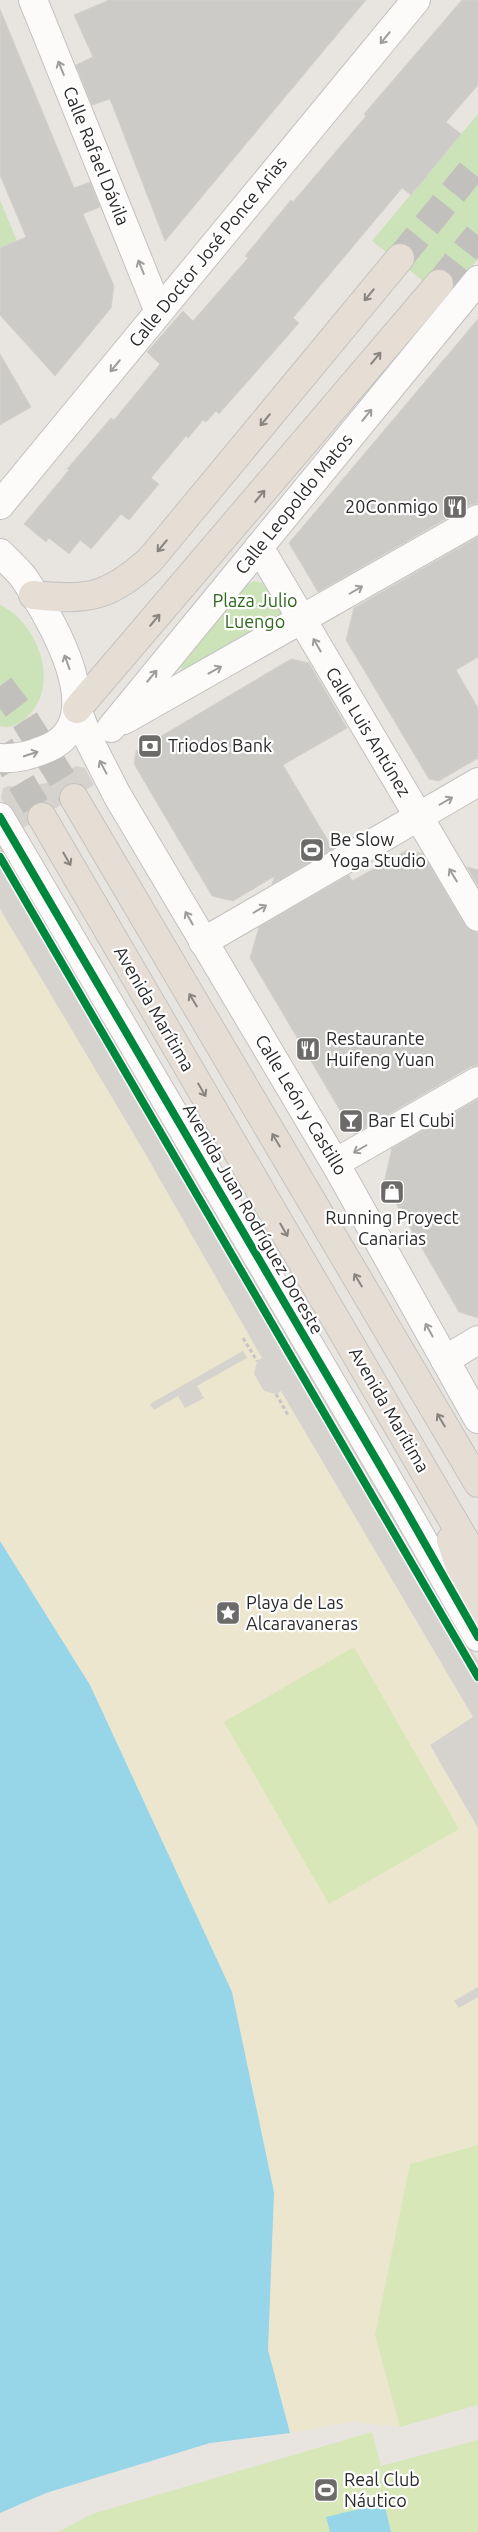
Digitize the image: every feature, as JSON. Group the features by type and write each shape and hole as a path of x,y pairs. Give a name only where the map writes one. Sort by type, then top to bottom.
{"highway":[{"path":"34,595 68,599 102,593 126,581 150,560 400,258"},
{"path":"76,709 439,284"},
{"path":"74,798 474,1474"},
{"name":"Avenida Marítima","path":"42,817 478,1564"},
{"path":"432,1484 478,1621"}],"street":[{"name":"Calle Rafael Dávila","path":"33,0 159,312"},
{"name":"Calle Doctor José Ponce Arias","path":"0,505 416,0"},
{"name":"Calle Leopoldo Matos","path":"100,734 259,547 478,280"},
{"path":"0,758 15,759 33,754 60,742 100,734 302,621 478,519"},
{"name":"Calle Luis Antúnez","path":"259,547 478,917"},
{"path":"0,553 23,576 47,616 68,663 76,687 76,709 72,725 60,742"},
{"path":"0,581 34,595"},
{"name":"Calle León y Castillo","path":"76,709 100,734 117,795 335,1163 478,1419"},
{"path":"203,942 478,782"},
{"name":"Avenida Juan Rodríguez Doreste","path":"0,818 400,1500 478,1637"},
{"path":"335,1163 478,1081"},
{"path":"445,1360 478,1340"}],"path":[{"path":"244,1338 257,1361"},
{"path":"276,1394 288,1415"}],"green space":[{"path":"478,114 478,259 446,299 372,241"},
{"path":"0,200 17,241 0,248"},
{"name":"Plaza Julio Luengo","path":"254,581 262,583 285,616 182,673 181,666 246,586"},
{"path":"0,605 13,613 25,625 41,655 44,672 43,688 38,703 22,721 8,727 0,726"},
{"path":"354,1647 459,1829 329,1904 224,1722"},
{"path":"478,2145 478,2405 400,2427 375,2335 410,2164"},
{"name":"Real Club Náutico","path":"372,2432 381,2466 478,2440 478,2532 58,2532 92,2514"}],"sand":[{"name":"Playa de Las Alcaravaneras","path":"0,909 142,1148 262,1358 257,1361 254,1374 264,1391 276,1394 281,1391 473,1718 430,1745 478,1828 478,2145 410,2164 375,2335 400,2427 352,2422 290,2433 268,2350 274,2192 232,1992 90,1685 0,1541"}],"shaded area":[{"path":"76,766 85,768 94,785 20,830 1,798 3,788 46,783"},
{"path":"0,845 478,1661 478,1828 430,1745 473,1717 281,1391 276,1394 264,1391 254,1374 257,1361 262,1358 142,1148 0,909"},
{"path":"243,1351 247,1358 197,1386 204,1398 185,1408 178,1396 154,1410 150,1404"},
{"path":"478,1987 478,1997 459,2008 454,2001"}],"water":[{"path":"0,1541 90,1685 232,1992 274,2192 268,2350 290,2433 210,2443 46,2493 0,2513"},
{"path":"384,2503 391,2532 330,2532 326,2517"}],"building":[{"path":"109,0 366,0 165,241 110,99 92,105 76,65 93,57 74,15"},
{"path":"462,0 478,0 478,85 446,122 461,134 411,195 402,188 293,318 299,323 219,414 216,411 206,422 203,420 188,438 186,436 151,478 159,484 129,520 121,514 91,549 80,540 69,554 49,538 46,542 24,524 69,470 67,469 111,418 114,420 160,364 147,352 183,311 193,321 248,258 245,256 291,200 293,202 366,116 364,114"},
{"path":"0,9 74,188 90,182 100,207 83,214 114,286 111,308 55,376 0,315 0,248 26,237 0,175"},
{"path":"478,319 478,503 470,505 318,592 289,543"},
{"path":"0,354 31,407 0,425"},
{"path":"478,537 478,657 456,670 478,708 478,758 439,781 429,779 346,640 354,608"},
{"path":"291,659 309,663 347,728 283,765 333,849 272,884 275,876 233,901 212,896 134,764 136,751"},
{"path":"407,850 423,854 465,925 470,930 478,933 478,1065 470,1067 354,1134 250,958 259,927 349,875 352,881"},
{"path":"467,867 478,870 478,886"},
{"path":"478,1099 478,1318 459,1312 384,1183 392,1148"}],"tunnel":[{"path":"400,258 478,162"},
{"path":"439,284 478,235"},
{"path":"0,686 20,712 74,798"},
{"path":"0,746 42,817"}],"cycle path":[{"path":"0,817 400,1500 478,1637"},
{"path":"0,857 478,1677"}],"place":[{"name":"20Conmigo","path":"455,507"},
{"name":"Triodos Bank","path":"150,746"},
{"name":"Be Slow Yoga Studio","path":"312,850"},
{"name":"Restaurante Huifeng Yuan","path":"308,1049"},
{"name":"Bar El Cubi","path":"351,1121"},
{"name":"Running Proyect Canarias","path":"392,1192"},
{"name":"Playa de Las Alcaravaneras","path":"228,1613"},
{"name":"Real Club Náutico","path":"326,2490"}]}
